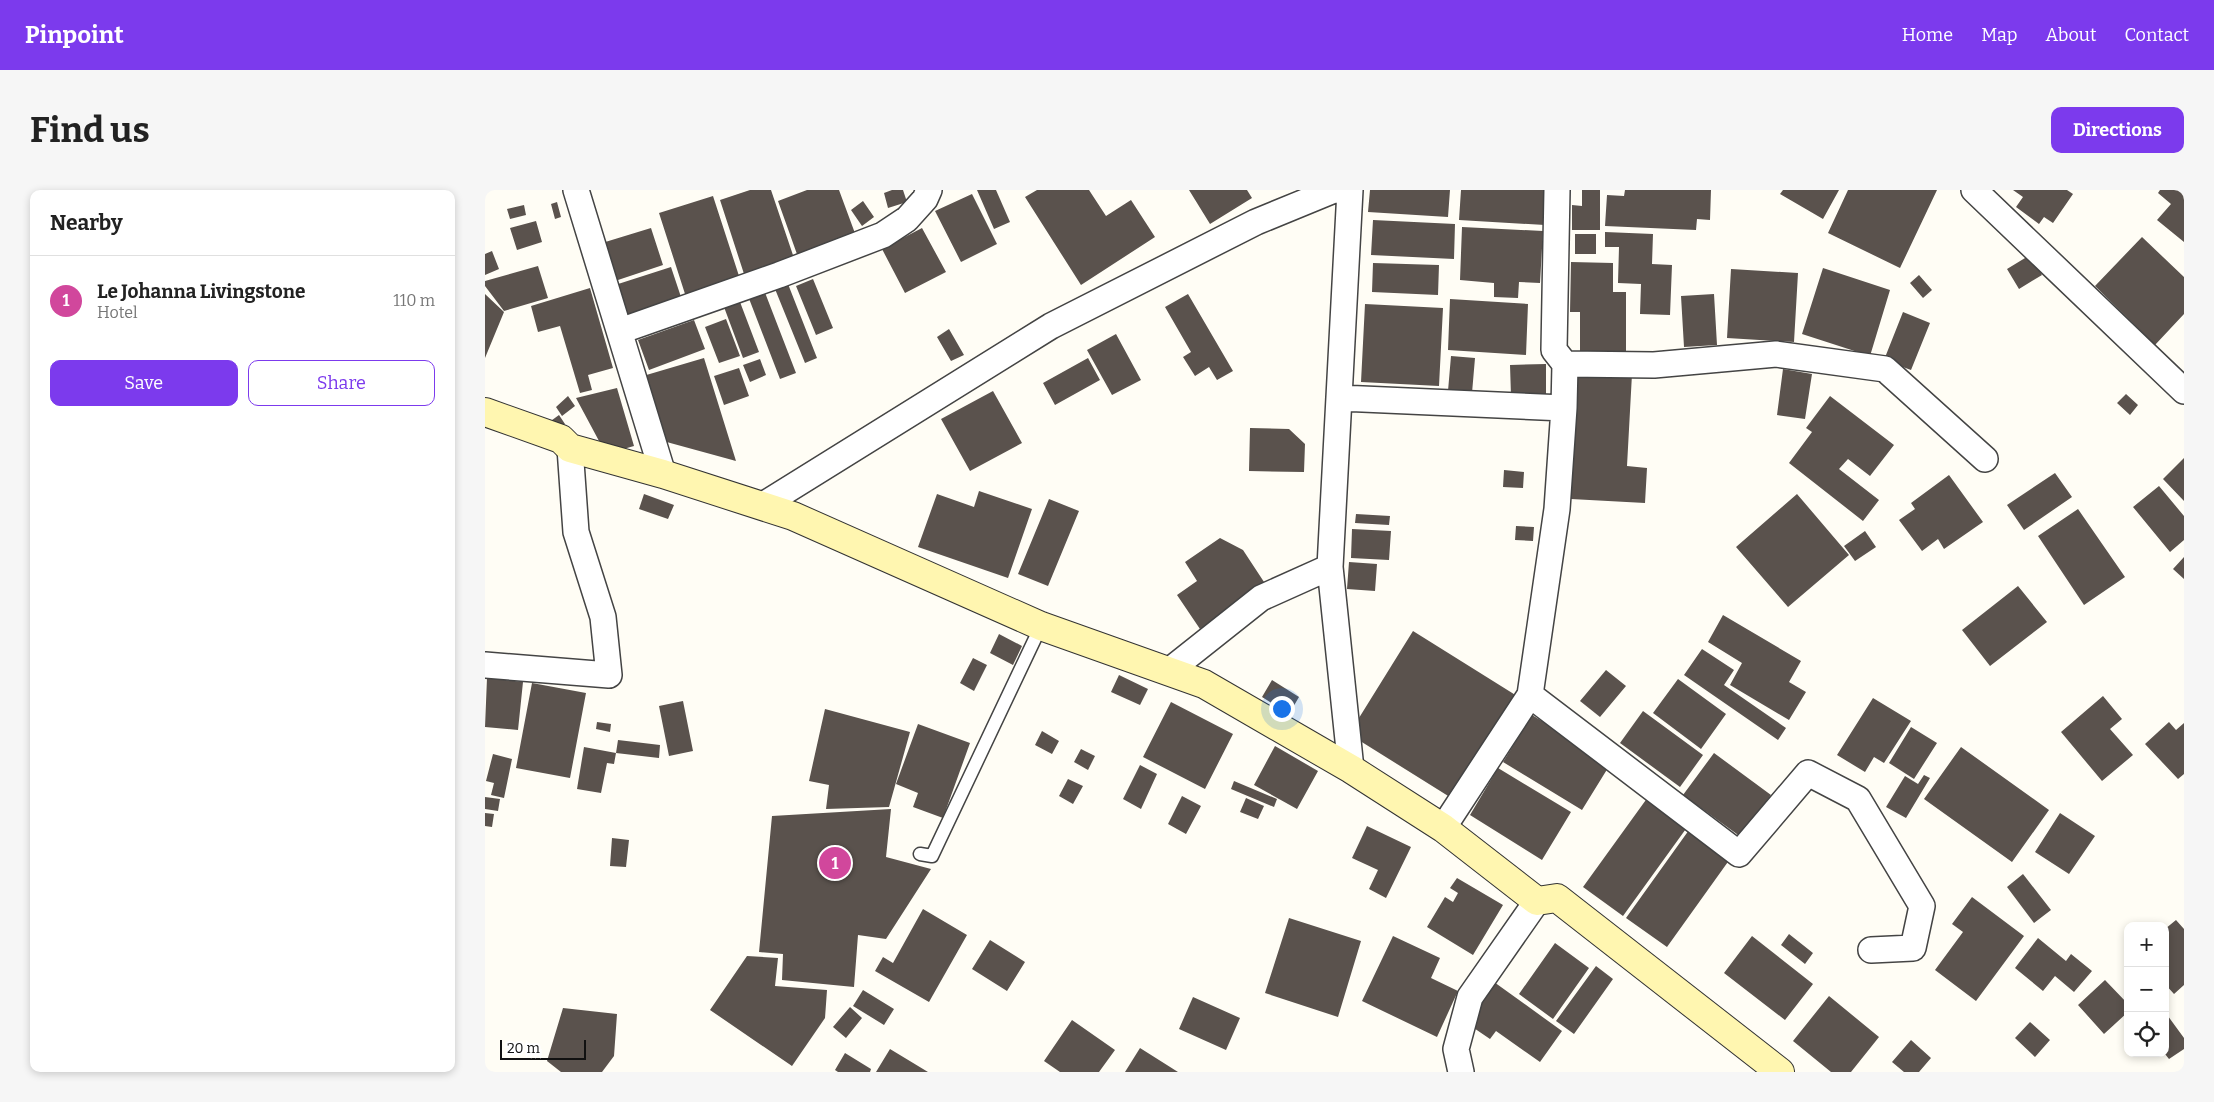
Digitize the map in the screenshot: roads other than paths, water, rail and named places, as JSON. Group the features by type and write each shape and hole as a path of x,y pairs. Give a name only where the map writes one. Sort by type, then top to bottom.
{"main road":[{"path":"485,412 561,439 570,448 663,474 793,516 1041,626 1205,684 1351,769 1443,828 1537,901 1557,898 1781,1072"}],"street":[{"path":"576,190 663,474"},
{"path":"620,330 779,275 883,235 907,219 925,200 929,190"},
{"path":"763,505 1051,326 1256,222 1334,190"},
{"path":"1350,190 1331,567 1351,769"},
{"path":"1443,828 1530,695 1557,509 1564,408 1565,364 1554,350 1557,190"},
{"path":"1974,190 2184,391"},
{"path":"1565,364 1654,365 1776,354 1885,369 1985,459"},
{"path":"1340,398 1564,408"},
{"path":"485,665 609,675 603,617 576,532 570,448"},
{"path":"1169,671 1261,598 1331,567"},
{"path":"1530,695 1739,854 1808,773 1858,799 1922,906 1913,948 1871,950"},
{"path":"1461,1072 1456,1049 1471,997 1537,901"}],"lane":[{"path":"920,854 932,856 1041,626"}],"place":[{"name":"Le Johanna Livingstone","path":"835,863"}]}
